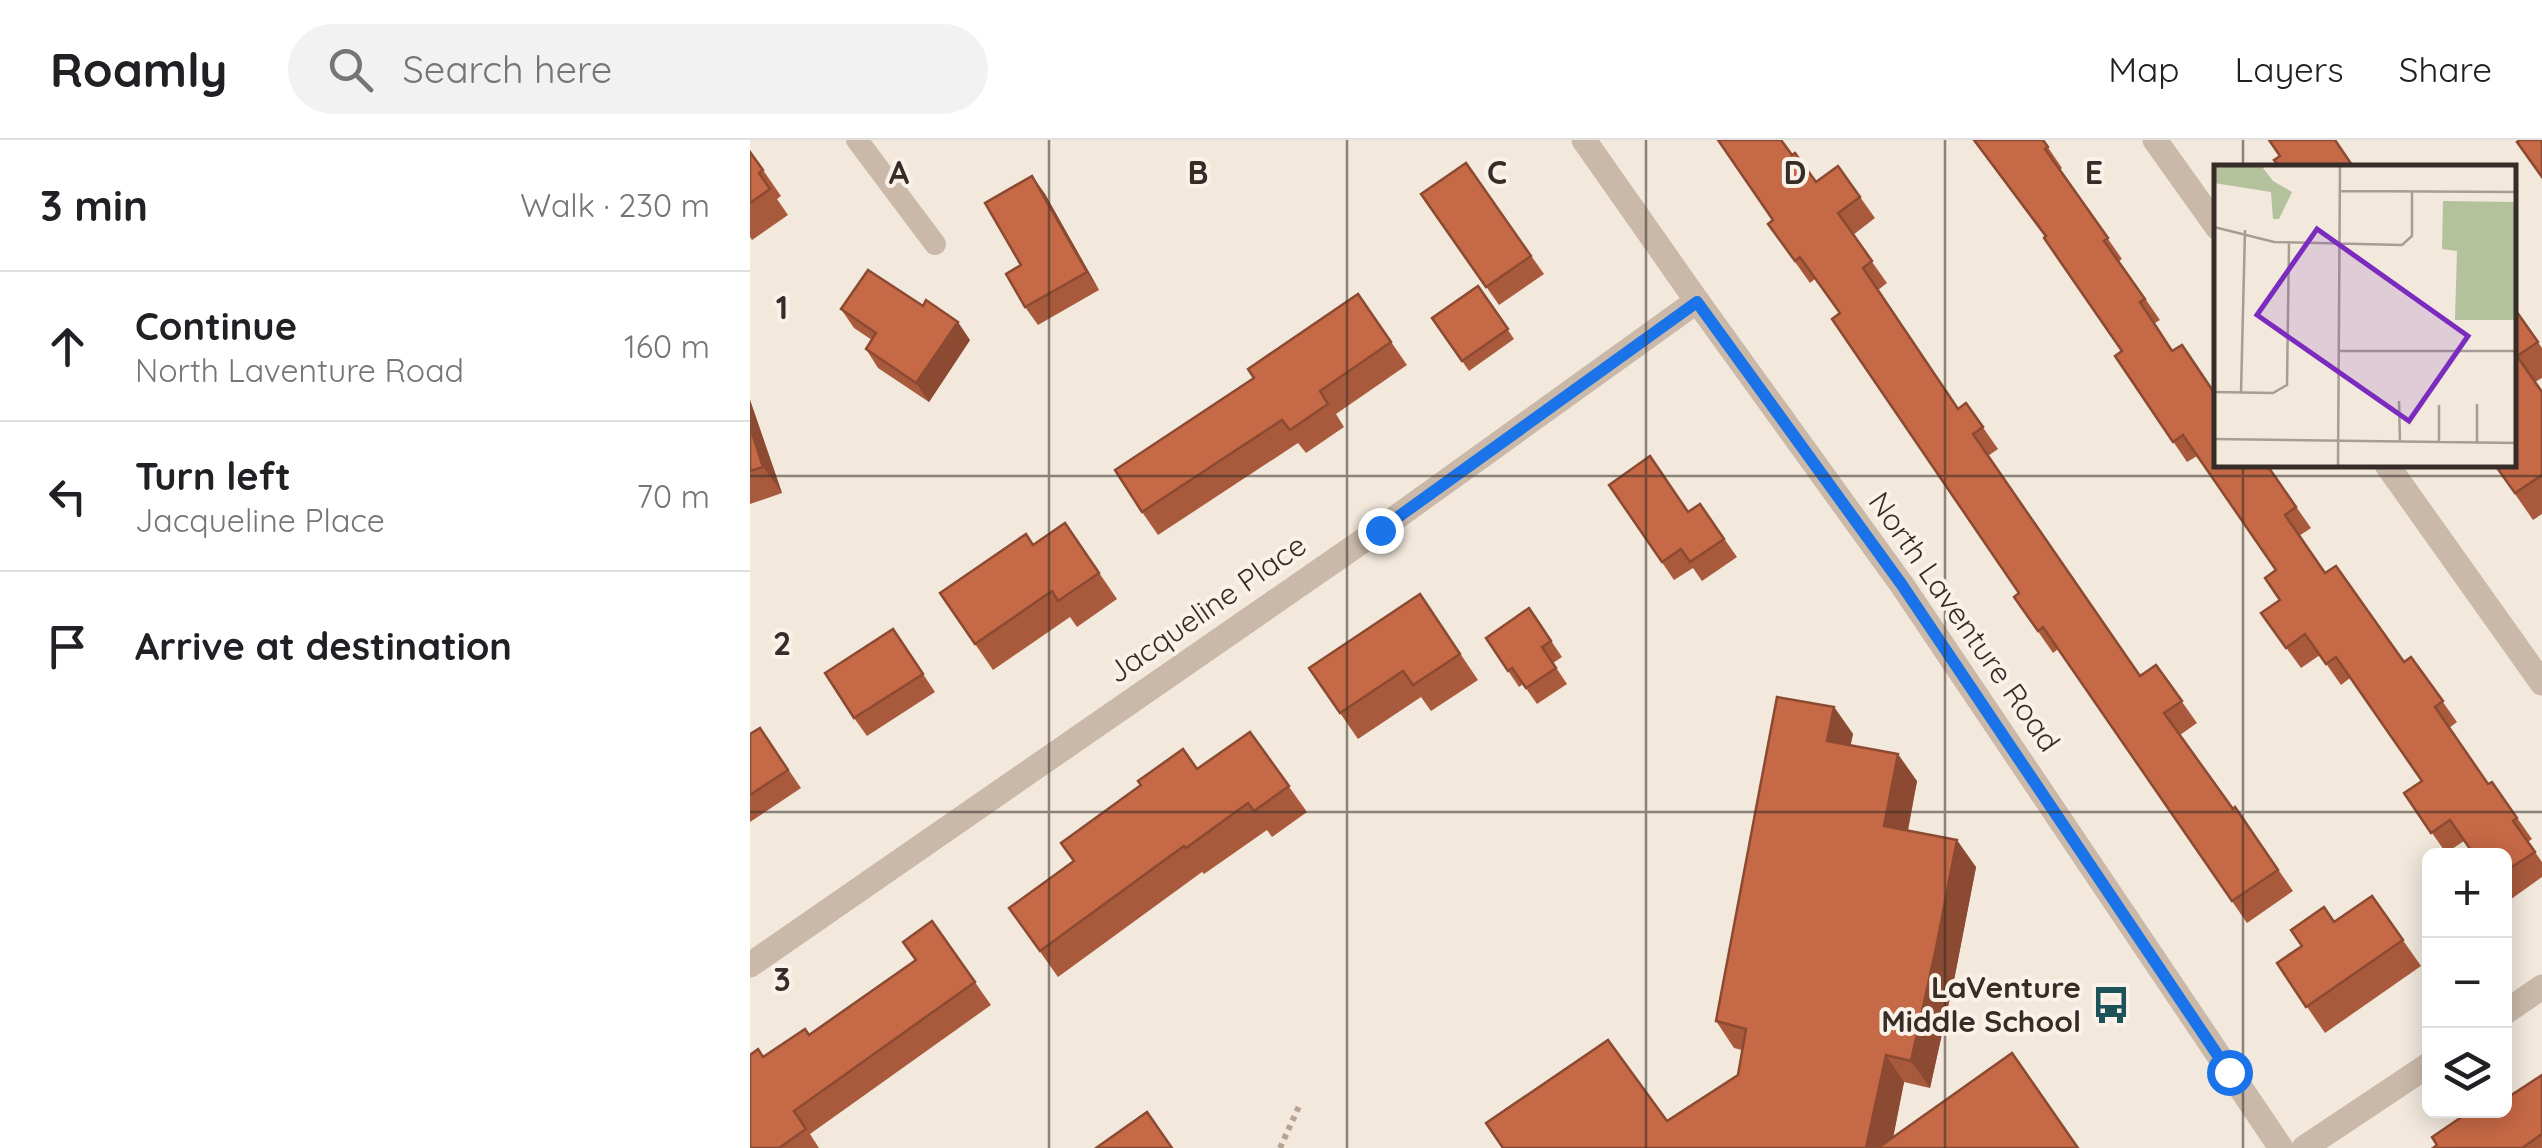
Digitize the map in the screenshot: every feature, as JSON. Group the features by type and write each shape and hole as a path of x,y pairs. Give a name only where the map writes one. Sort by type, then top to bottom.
{"street":[{"name":"North Laventure Road","path":"1584,140 1902,585 2281,1148"},
{"path":"2155,140 2214,223"},
{"name":"Jacqueline Place","path":"750,964 1380,530 1697,302"},
{"path":"2388,468 2542,683"},
{"path":"2512,1008 2542,988"},
{"path":"2304,1148 2422,1069"}],"lane":[{"path":"857,140 935,244"}],"path":[{"path":"1280,1148 1300,1104"}],"building":[{"path":"1718,140 1781,140 1816,182 1838,166 1860,197 1838,213 1872,261 1863,268 1958,409 1966,403 1983,427 1973,434 2140,676 2156,665 2182,701 2164,713 2278,870 2232,901 2043,627 2038,631 2014,597 2019,593 1832,319 1840,313 1800,257 1795,261 1768,224 1773,220"},
{"path":"1974,140 2043,140 2048,147 2045,149 2108,238 2104,241 2145,299 2140,302 2172,351 2182,345 2214,393 2214,468 2269,468 2296,507 2285,515 2325,573 2336,566 2404,662 2411,657 2443,701 2435,707 2488,784 2492,782 2517,818 2513,821 2535,852 2512,867 2512,848 2469,848 2450,820 2431,833 2404,793 2422,781 2336,657 2326,664 2305,634 2286,648 2261,613 2280,600 2265,578 2276,570 2183,435 2173,442 2115,356 2122,351"},
{"path":"2269,140 2335,140 2352,165 2278,165 2274,160 2280,156"},
{"path":"2542,140 2542,177 2517,142"},
{"path":"750,152 770,189 750,203"},
{"path":"1466,163 1531,256 1486,287 1421,194"},
{"path":"1032,176 1087,272 1025,307 1006,274 1021,265 985,203"},
{"path":"868,270 923,306 926,300 958,322 916,383 866,349 876,333 841,309"},
{"path":"1478,286 1508,329 1462,361 1432,318"},
{"path":"1358,294 1391,342 1320,391 1328,404 1290,430 1282,420 1142,512 1115,470 1254,378 1248,369"},
{"path":"2517,312 2538,342 2517,356"},
{"path":"2517,356 2542,392 2542,475 2515,493 2497,468 2517,468"},
{"path":"750,427 763,467 750,471"},
{"path":"1650,456 1688,512 1700,504 1724,539 1690,562 1681,549 1662,562 1609,485"},
{"path":"1065,523 1099,573 1058,601 1052,591 975,644 940,593 1026,534 1033,545"},
{"path":"1420,594 1460,654 1413,685 1403,671 1340,713 1309,668"},
{"path":"1529,608 1551,641 1542,647 1556,668 1526,688 1512,668 1508,671 1486,638"},
{"path":"893,629 923,674 854,718 825,673"},
{"path":"1777,697 1834,707 1827,741 1898,754 1884,826 1957,840 1911,1061 1886,1055 1866,1148 1503,1148 1486,1123 1608,1040 1667,1121 1738,1075 1746,1029 1716,1021"},
{"path":"760,728 788,770 750,795 750,734"},
{"path":"1250,732 1289,786 1254,811 1248,803 1040,951 1009,908 1074,861 1061,843 1183,749 1197,769"},
{"path":"2372,896 2403,940 2306,1007 2277,963 2302,946 2291,930 2324,907 2334,922"},
{"path":"932,921 975,982 794,1111 806,1129 779,1148 750,1148 750,1055 758,1049 763,1057 805,1029 809,1035 916,960 903,942"},
{"path":"2012,1053 2078,1148 1878,1148"},
{"path":"2542,1075 2542,1134 2522,1148 2433,1148 2437,1145 2432,1137 2460,1118 2512,1118 2512,1095"},
{"path":"1147,1112 1172,1148 1096,1148"}],"place":[{"name":"LaVenture Middle School","path":"2111,1005"}],"route":[{"path":"1380,530 1697,302 1902,585 2229,1072"}]}
